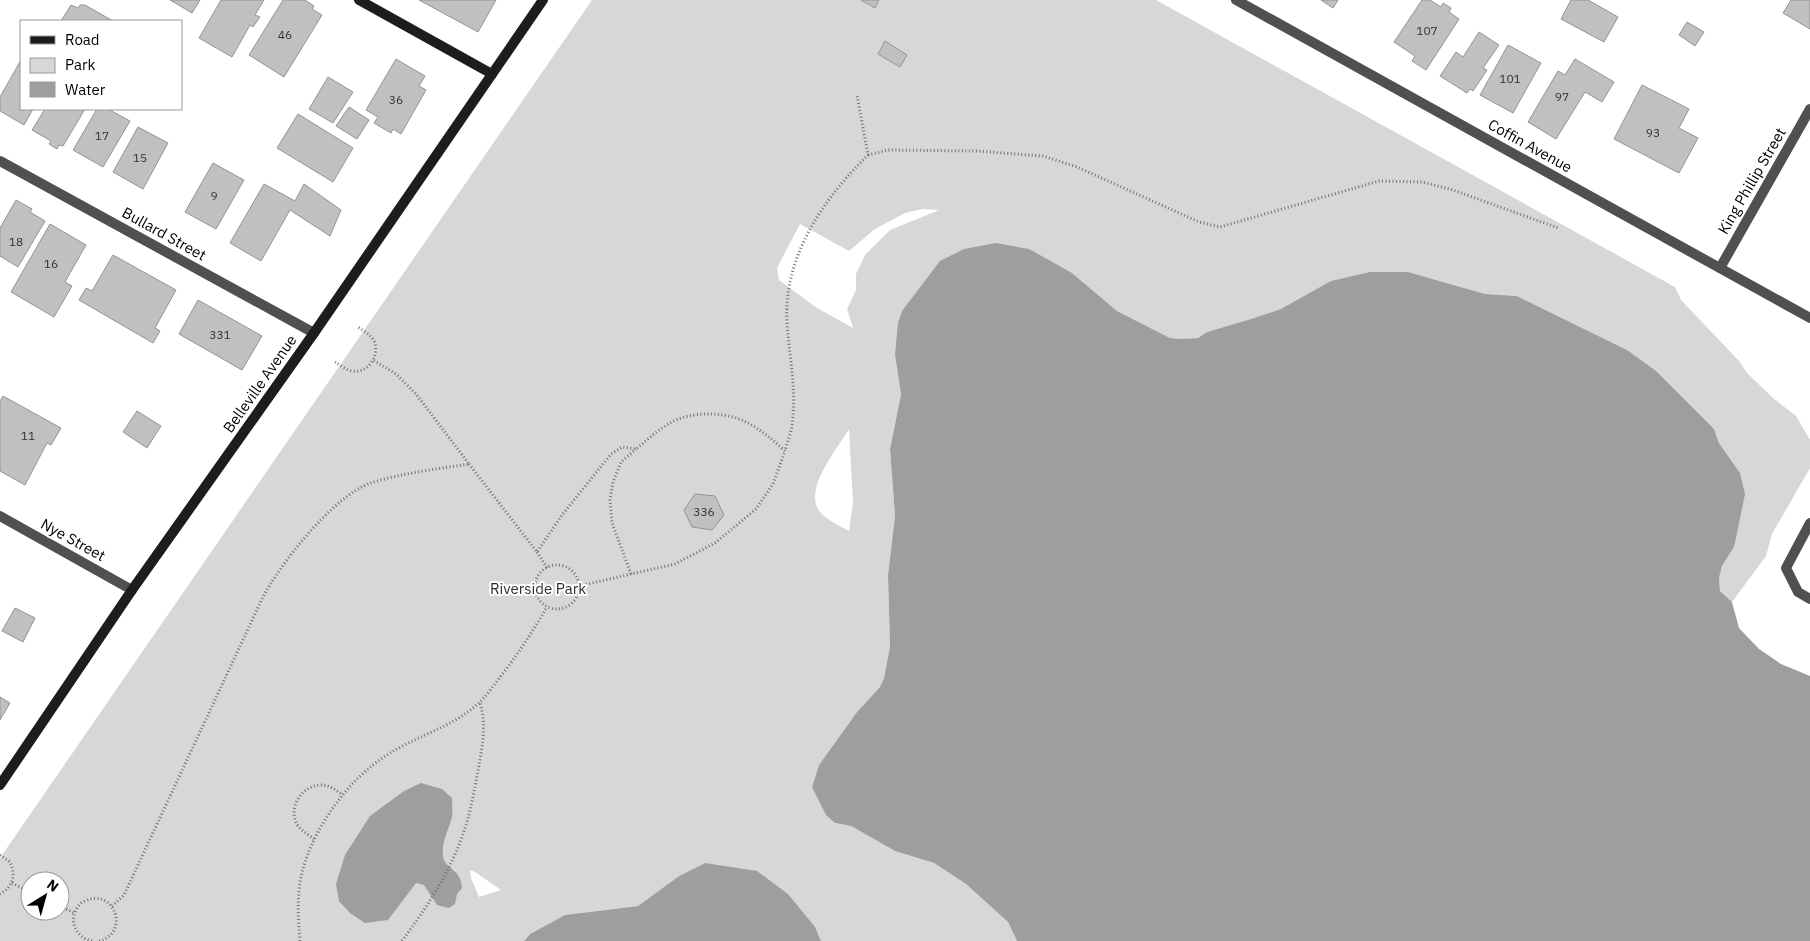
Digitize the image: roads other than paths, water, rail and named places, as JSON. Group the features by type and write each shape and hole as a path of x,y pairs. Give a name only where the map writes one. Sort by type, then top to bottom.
{"main road":[{"path":"360,0 492,74"},
{"name":"Belleville Avenue","path":"0,785 132,590 314,332 543,0"}],"street":[{"name":"Coffin Avenue","path":"1236,0 1810,318"},
{"name":"King Phillip Street","path":"1720,268 1810,109"},
{"name":"Bullard Street","path":"0,161 314,332"},
{"name":"Nye Street","path":"0,516 132,590"},
{"path":"1810,524 1786,568 1798,592 1810,600"}],"water":[{"path":"996,243 1029,249 1072,273 1117,311 1170,338 1198,338 1207,332 1281,309 1331,281 1370,272 1408,272 1485,294 1517,296 1627,350 1656,371 1714,429 1719,443 1740,473 1745,494 1734,547 1722,566 1719,578 1720,591 1732,602 1739,628 1759,649 1781,664 1810,676 1810,941 1017,941 1008,922 966,884 934,863 895,851 851,826 835,823 826,815 812,787 819,765 857,712 880,687 884,678 890,646 888,575 895,516 890,449 901,394 895,355 898,323 902,311 940,261 964,249"},
{"path":"421,783 442,789 452,798 452,817 444,841 443,856 444,861 459,877 462,888 457,894 455,904 449,908 437,905 424,885 416,883 388,920 365,923 350,913 339,901 336,884 345,855 370,816 404,791"},
{"path":"705,863 757,871 788,894 815,927 821,941 524,941 530,934 565,915 638,906 679,876"}],"park label":[{"name":"Riverside Park","path":"538,589"}]}
